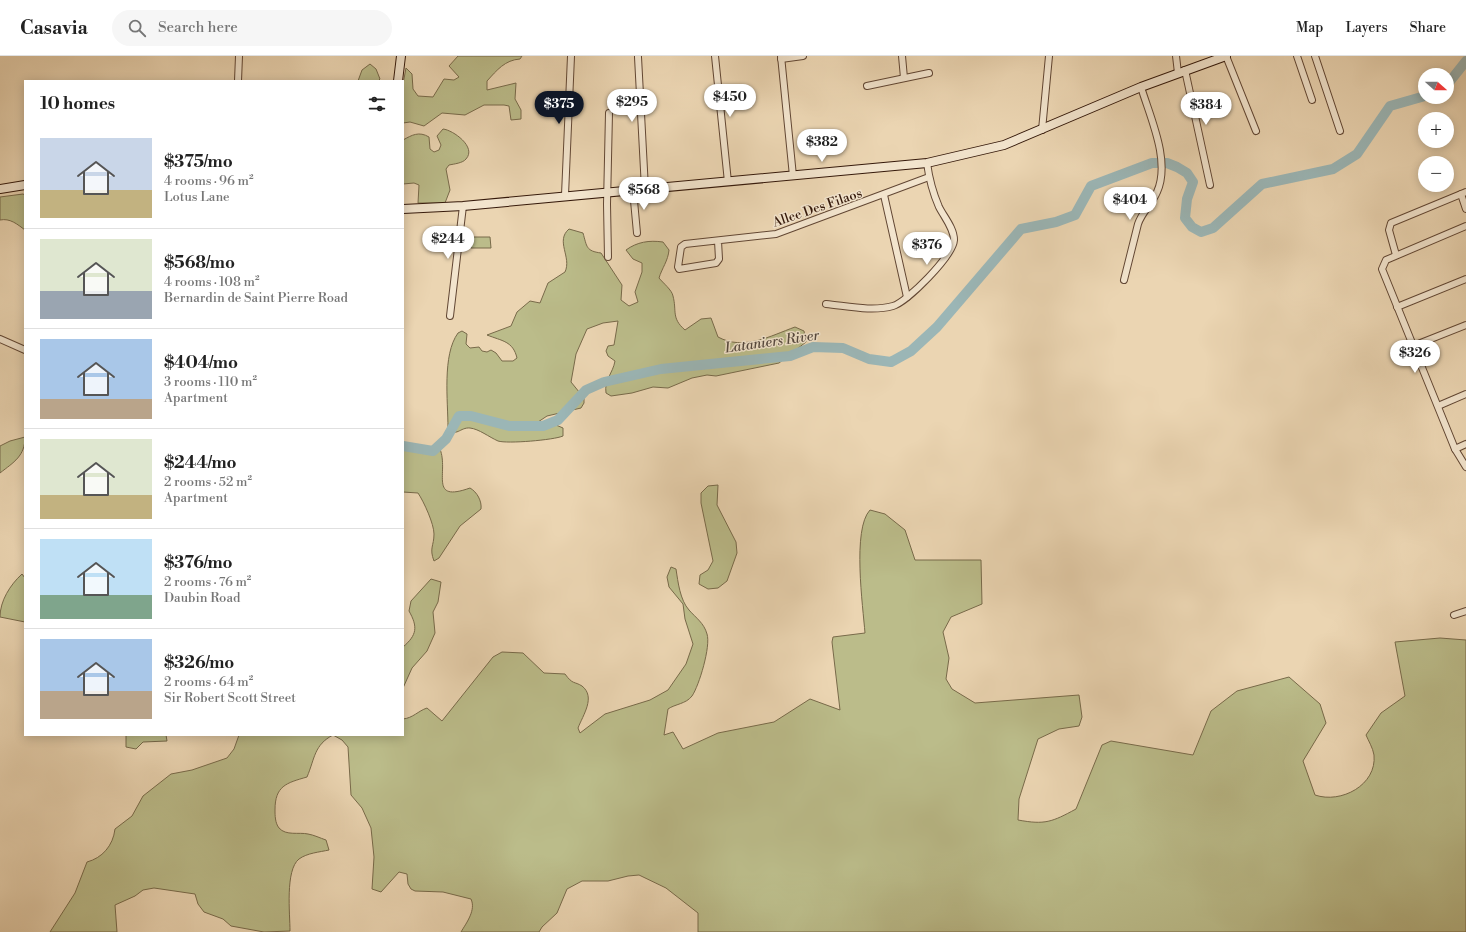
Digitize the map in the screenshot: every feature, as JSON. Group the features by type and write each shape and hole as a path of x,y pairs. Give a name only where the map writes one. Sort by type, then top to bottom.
{"main road":[{"path":"398,80 401,56"},
{"path":"404,209 463,206 565,195 728,182 927,163 1004,145 1141,87 1222,57"},
{"path":"0,189 24,185"}],"street":[{"path":"238,80 239,56"},
{"path":"565,195 571,56"},
{"path":"714,56 728,182"},
{"path":"793,176 781,57 803,56"},
{"path":"902,56 904,78"},
{"path":"1042,130 1049,56"},
{"path":"1176,56 1210,185"},
{"path":"1297,56 1312,100"},
{"path":"1315,56 1340,131"},
{"path":"638,57 645,189"},
{"path":"1222,57 1256,131"},
{"path":"867,86 929,73"},
{"path":"1124,280 1138,224 1141,216 1158,191 1162,169 1161,155 1141,87"},
{"path":"608,257 609,113"},
{"path":"826,304 878,309 895,306 907,297 943,263 952,249 954,241 952,232 939,206 929,177 927,163"},
{"name":"Allee Des Filaos","path":"718,241 719,259 716,263 682,270 678,267 681,247 685,244 776,234 929,177"},
{"path":"633,190 637,233"},
{"path":"1396,255 1389,230 1391,223 1463,193 1466,209"},
{"path":"884,195 907,297"},
{"path":"450,316 463,206"},
{"path":"1466,226 1386,260 1382,269 1455,449 1466,467"},
{"path":"1397,307 1466,279"},
{"path":"1413,346 1466,325"},
{"path":"0,339 24,350"},
{"path":"1438,406 1466,394"},
{"path":"1455,449 1466,444"},
{"path":"1454,615 1466,611"}],"green space":[{"path":"458,56 522,56 520,59 510,61 502,66 487,81 487,90 516,83 515,99 521,110 521,119 511,120 509,106 484,105 465,115 442,113 424,126 410,122 404,123 404,80 406,68 412,74 413,89 418,96 433,97 444,79 454,80 459,77 449,66"},
{"path":"370,64 376,69 380,79 358,80 362,70"},
{"path":"443,129 452,132 466,144 469,154 465,160 449,165 446,169 450,190 445,203 418,203 419,185 414,183 404,184 404,140 416,134 425,135 429,137 430,149 434,152 439,150 441,145 437,136"},
{"path":"24,194 24,229 10,221 0,220 0,197"},
{"path":"569,229 583,233 588,248 592,251 601,253 622,285 621,300 629,306 638,302 635,292 642,272 642,263 633,259 626,250 643,242 663,242 669,250 659,278 672,294 676,318 685,330 701,319 711,318 718,337 728,341 737,343 757,341 795,327 804,331 806,342 779,363 716,376 707,375 692,378 668,388 653,387 632,393 611,396 606,393 606,384 615,361 608,356 606,351 608,346 614,345 618,321 603,323 587,329 576,354 571,382 584,398 584,403 581,408 547,416 538,422 533,428 556,425 563,428 563,436 541,440 503,442 470,428 456,432 451,431 448,428 447,379 450,353 453,342 458,333 462,331 467,334 466,344 470,348 479,347 482,351 487,352 491,350 496,353 502,361 513,361 517,358 513,348 510,345 502,340 487,335 511,326 517,312 530,301 540,303 548,283 565,272 567,261 563,239"},
{"path":"471,237 490,237 491,248 471,248"},
{"path":"24,437 23,449 18,458 0,473 0,446 10,441"},
{"path":"404,448 417,452 431,452 440,449 444,488 449,491 457,492 470,488 477,494 481,503 481,509 460,526 439,558 434,561 432,550 434,530 426,507 418,493 404,492"},
{"path":"718,485 717,505 736,542 737,553 727,581 718,588 708,589 699,584 700,575 708,570 713,561 701,503 701,493 708,486"},
{"path":"870,510 885,514 905,530 915,560 981,560 982,604 951,617 943,632 949,658 946,679 952,689 975,703 1079,695 1082,717 1079,726 1059,729 1038,739 1019,799 1018,820 1042,822 1054,820 1076,809 1102,745 1111,741 1193,755 1211,711 1237,691 1289,677 1320,704 1326,723 1303,761 1315,795 1336,797 1346,794 1355,790 1364,783 1370,775 1374,755 1366,735 1381,713 1405,696 1395,642 1440,638 1466,640 1466,932 698,932 698,913 666,888 639,875 608,881 582,881 567,889 557,913 542,927 539,932 461,932 472,912 471,899 443,892 415,891 411,889 408,884 407,874 399,872 381,892 372,889 374,857 371,828 362,808 351,795 348,747 342,740 335,736 404,736 404,719 427,708 442,721 493,657 502,652 523,653 544,673 565,674 572,681 582,686 586,690 588,701 578,728 580,733 605,714 650,700 668,690 686,664 693,644 685,619 683,604 669,587 667,577 671,567 676,569 683,601 704,627 708,640 704,666 695,691 687,701 668,709 664,735 673,732 683,749 718,733 774,722 810,699 840,710 832,642 833,637 865,633 861,588 860,550 861,534"},
{"path":"22,574 24,577 24,622 0,617 0,611 6,594"},
{"path":"431,579 441,582 438,602 433,612 435,633 427,651 412,668 404,686 404,646 411,639 415,630 414,622 409,611 411,601"},
{"path":"126,736 166,736 167,741 143,742 136,749 126,747"},
{"path":"239,736 332,736 322,743 316,753 307,777 293,781 283,787 277,796 275,810 279,828 285,832 304,833 326,840 329,850 306,855 299,859 295,865 292,872 289,893 290,931 264,932 231,926 223,919 204,912 198,904 195,894 154,888 143,890 135,896 115,905 117,932 50,932 75,893 87,862 97,858 106,850 112,841 115,829 132,816 143,796 171,774 192,770 227,758 234,749"}],"waterway":[{"name":"Lataniers River","path":"1454,76 1466,61"},
{"name":"Lataniers River","path":"404,446 433,451 446,439 459,416 471,416 509,426 543,426 558,420 586,390 604,382 661,369 790,356 813,347 843,348 869,359 891,362 911,351 937,327 1021,229 1056,222 1075,215 1091,186 1152,163 1167,163 1177,167 1187,173 1193,182 1187,199 1185,218 1192,227 1201,232 1213,228 1262,184 1333,169 1357,154 1390,106 1418,98"}]}
